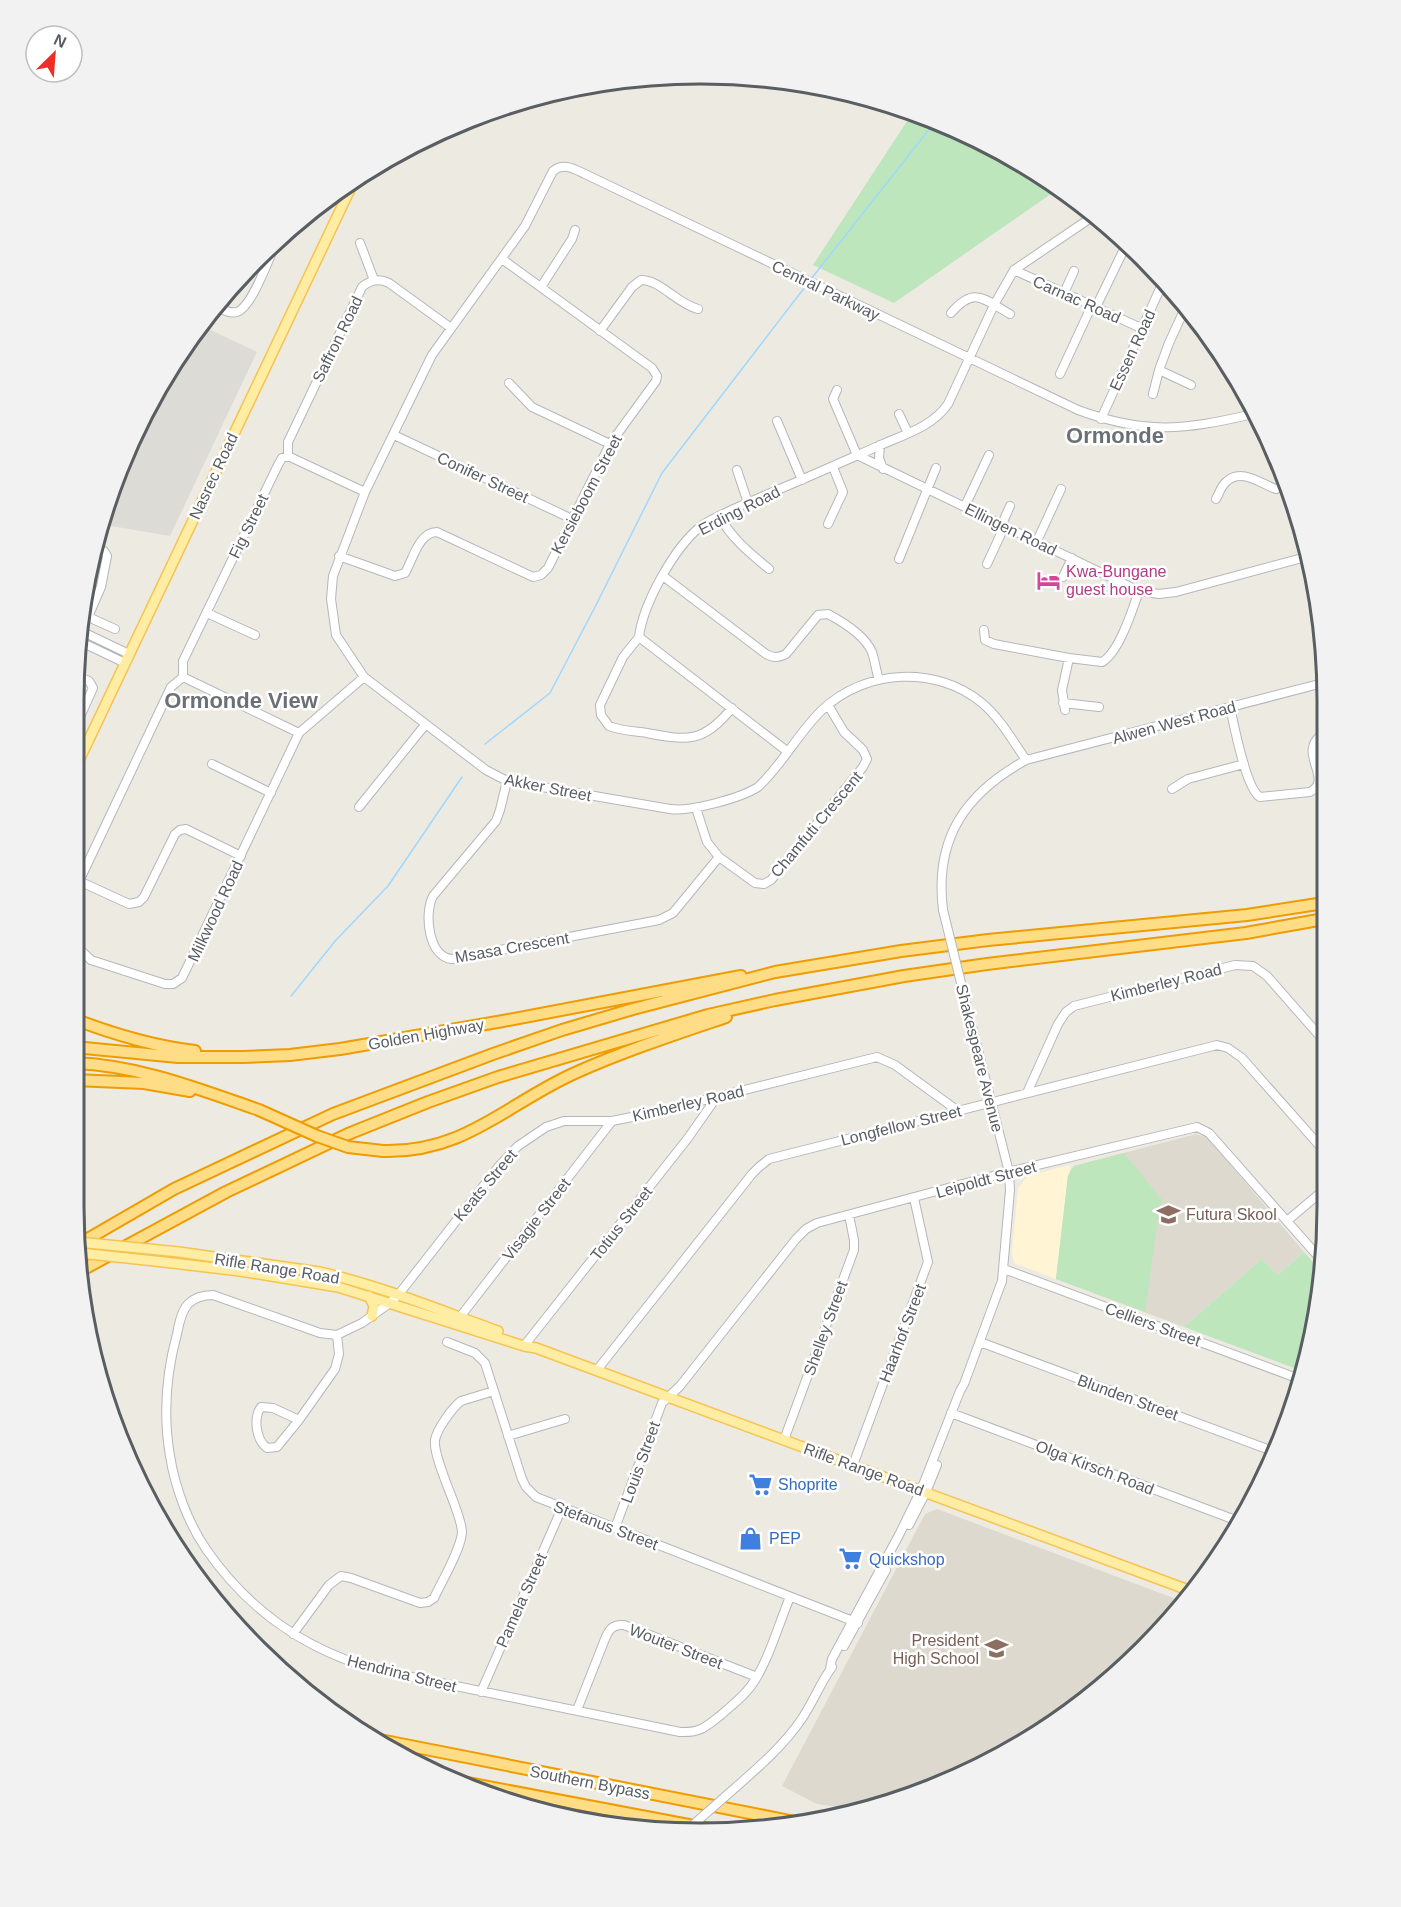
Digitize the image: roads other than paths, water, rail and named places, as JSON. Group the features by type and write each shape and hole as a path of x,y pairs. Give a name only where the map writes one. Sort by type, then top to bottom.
{"highway":[{"path":"85,1239 174,1189 333,1114 562,1030 633,1010 775,972 945,945 1247,915 1317,904"},
{"path":"87,1268 236,1187 348,1134 498,1077 708,1015 904,976 1246,933 1317,920"},
{"name":"Golden Highway","path":"84,1048 178,1057 243,1058 290,1055 340,1049 502,1021 725,977 775,972"},
{"path":"84,1064 139,1072 191,1085 259,1110 317,1137 348,1147 402,1151 423,1149 466,1134 574,1073 653,1042 775,1000"},
{"path":"84,1023 116,1036 173,1048 243,1058"},
{"path":"84,1080 144,1083 234,1101"},
{"name":"Southern Bypass","path":"399,1744 777,1818"},
{"name":"Southern Bypass","path":"500,1789 675,1822"}],"main road":[{"name":"Nasrec Road","path":"84,739 347,196"},
{"name":"Nasrec Road","path":"84,749 340,200"},
{"name":"Rifle Range Road","path":"85,1244 179,1252 320,1272 399,1294 525,1344 1184,1589"},
{"name":"Rifle Range Road","path":"86,1254 315,1282 369,1296 525,1344"},
{"path":"369,1296 374,1306 372,1316"}],"street":[{"name":"Central Parkway","path":"471,302 532,214 553,171 558,167 566,166 1052,399 1101,418 1135,426 1175,428 1246,415"},
{"path":"969,358 994,305 1014,270 1087,220"},
{"path":"541,287 572,239 575,230"},
{"path":"360,243 374,280"},
{"path":"1060,374 1122,252"},
{"name":"Kersieboom Street","path":"339,556 399,576 405,573 423,538 432,532 437,532 533,576 545,572 610,444 656,381 657,376 652,368 502,259"},
{"path":"224,310 235,312 244,307 266,264"},
{"name":"Carnac Road","path":"1014,270 1141,328"},
{"path":"1064,293 1074,272"},
{"name":"Saffron Road","path":"288,456 288,442 362,287 374,280 389,283 451,328"},
{"path":"600,331 632,286 641,280 652,282 687,306 698,309"},
{"name":"Essen Road","path":"1101,418 1159,289"},
{"path":"951,313 960,303 970,297 977,297 1010,314"},
{"name":"Akker Street","path":"471,302 432,355 407,404 365,492 333,576 331,599 336,635 364,677 486,770 507,781 670,809 696,808 756,789 828,705 854,689 879,680 903,676 932,678 957,687 972,696 998,720 1026,760"},
{"path":"1153,394 1159,370 1182,315"},
{"name":"Erding Road","path":"639,637 643,618 673,557 700,527 748,503 934,420 948,404 969,358"},
{"path":"1159,370 1191,385"},
{"path":"509,384 540,411 610,444"},
{"path":"837,390 833,399 856,455"},
{"path":"899,414 908,433"},
{"path":"777,421 802,480"},
{"name":"Conifer Street","path":"394,435 572,519"},
{"path":"880,445 879,458 883,469"},
{"name":"Ellingen Road","path":"856,455 1139,591 1159,594 1176,592 1300,559"},
{"path":"965,506 989,455"},
{"path":"288,456 365,492"},
{"name":"Fig Street","path":"183,677 183,661 278,465 282,458 288,456"},
{"path":"828,524 843,492 833,467"},
{"path":"899,559 936,468"},
{"path":"737,470 748,503"},
{"path":"1216,499 1226,482 1234,478 1248,476 1276,489 1279,488"},
{"path":"1037,541 1061,489"},
{"path":"987,564 1010,506"},
{"path":"720,517 740,545 769,569"},
{"path":"92,605 101,587 107,556 103,551"},
{"path":"1063,577 1072,558"},
{"path":"663,576 766,654 774,657 786,654 818,615 828,614 867,645 872,653 879,680"},
{"path":"984,630 985,640 994,644 1098,663 1110,656 1139,591"},
{"path":"207,613 255,635"},
{"path":"89,618 115,629"},
{"path":"732,708 711,730 682,739 609,726 601,715 600,705 623,657 639,637 732,708 788,752"},
{"path":"87,639 125,657"},
{"path":"1069,658 1062,690 1064,707 1099,707"},
{"path":"84,870 171,687 183,677 298,733"},
{"name":"Milkwood Road","path":"84,953 92,960 165,984 177,982 185,974 298,733 364,677"},
{"path":"84,708 93,688 85,679"},
{"name":"Alwen West Road","path":"1026,760 1317,685"},
{"name":"Chamfuti Crescent","path":"696,808 707,842 719,857 752,881 761,884 768,882 863,767 867,759 867,755 844,732 828,705"},
{"path":"1230,707 1244,764 1254,793 1260,797 1311,792 1317,787"},
{"path":"358,807 425,725"},
{"path":"1317,737 1312,746 1317,773"},
{"name":"Shakespeare Avenue","path":"695,1823 772,1755 790,1735 808,1708 830,1669 832,1659 855,1622 924,1491 1000,1287 1004,1269 1010,1190 1009,1172 943,910 941,882 948,844 956,825 970,804 987,786 1026,760"},
{"path":"212,764 272,792"},
{"path":"1172,789 1188,779 1244,764"},
{"name":"Msasa Crescent","path":"507,781 496,821 429,905 433,943 438,953 444,958 452,959 659,920 674,913 719,857"},
{"path":"84,883 129,904 140,902 173,837 177,831 182,829 241,856"},
{"name":"Kimberley Road","path":"1027,1093 1053,1034 1063,1016 1070,1009 1236,965 1252,966 1268,976 1317,1033"},
{"name":"Longfellow Street","path":"597,1371 752,1174 764,1162 810,1148 991,1104 1204,1048 1222,1046 1234,1051 1247,1063 1317,1143"},
{"name":"Kimberley Road","path":"612,1120 716,1098 877,1057 895,1065 958,1111"},
{"name":"Totius Street","path":"525,1344 688,1138 716,1098"},
{"name":"Keats Street","path":"337,1335 372,1316 399,1294 489,1178 518,1146 537,1132 554,1124 578,1120 612,1120"},
{"name":"Visagie Street","path":"460,1317 612,1120"},
{"name":"Leipoldt Street","path":"668,1396 680,1386 799,1235 817,1223 1009,1172 1197,1127 1209,1133 1315,1253"},
{"path":"1287,1221 1317,1196"},
{"name":"Haarhof Street","path":"853,1465 928,1262 914,1198"},
{"name":"Shelley Street","path":"784,1440 852,1255 854,1245 849,1215"},
{"name":"Celliers Street","path":"1004,1269 1293,1377"},
{"name":"Hendrina Street","path":"337,1335 317,1332 216,1296 206,1295 187,1305 182,1314 169,1368 166,1412 172,1467 188,1514 205,1548 245,1597 293,1634 312,1645 353,1663 481,1692 692,1733 703,1729 748,1691 757,1677 790,1596"},
{"path":"299,1420 273,1408 261,1407 257,1417 261,1442 267,1448 277,1448 299,1420 336,1368 339,1354 337,1335"},
{"name":"Stefanus Street","path":"447,1342 475,1353 485,1363 526,1487 536,1497 855,1622"},
{"name":"Blunden Street","path":"980,1342 1267,1449"},
{"path":"293,1634 329,1585 341,1576 420,1603 434,1598 459,1544 462,1531 436,1451 435,1438 457,1404 494,1391"},
{"name":"Louis Street","path":"615,1528 662,1403 668,1396"},
{"name":"Olga Kirsch Road","path":"954,1414 1232,1519"},
{"path":"508,1436 565,1419"},
{"name":"Pamela Street","path":"481,1692 562,1508"},
{"name":"Wouter Street","path":"577,1710 605,1638 610,1629 618,1625 624,1625 757,1677"}],"waterway":[{"path":"811,279 930,129"},
{"path":"485,744 550,693 662,473 808,283"},
{"path":"291,996 336,940 388,886 462,777"}],"place":[{"name":"Kwa-Bungane guest house","path":"1048,580"},
{"name":"Futura Skool","path":"1168,1214"},
{"name":"Shoprite","path":"760,1484"},
{"name":"PEP","path":"751,1538"},
{"name":"Quickshop","path":"851,1559"},
{"name":"President High School","path":"997,1649"}],"district":[{"name":"Ormonde","path":"1115,435"},
{"name":"Ormonde View","path":"241,700"}]}
